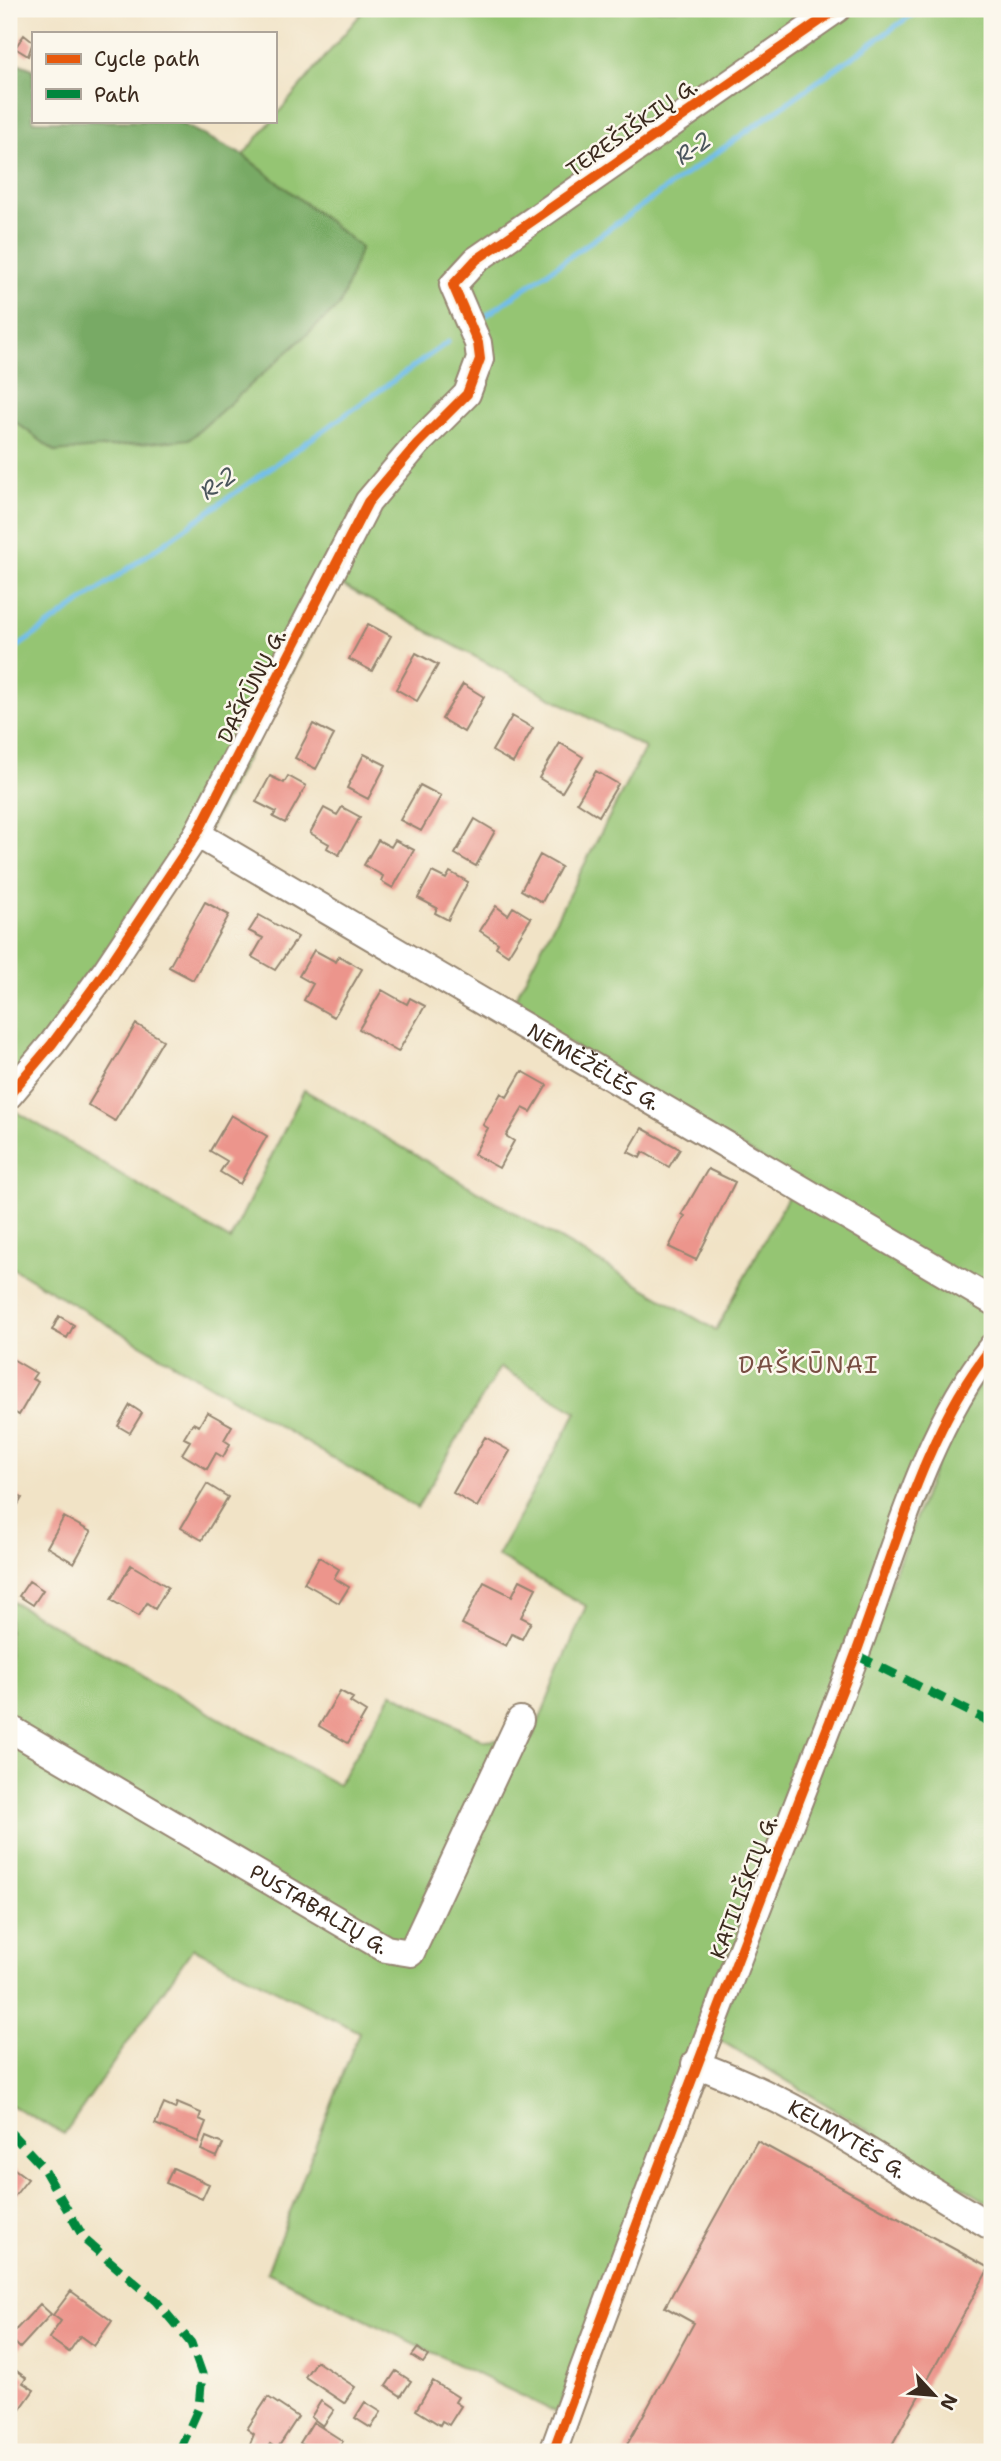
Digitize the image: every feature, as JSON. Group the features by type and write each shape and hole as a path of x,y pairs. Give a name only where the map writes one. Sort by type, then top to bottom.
{"street":[{"name":"TEREŠIŠKIŲ G.","path":"453,285 475,260 837,9"},
{"name":"DAŠKŪNŲ G.","path":"9,1096 106,972 197,834 368,502 417,444 456,408 476,375 480,359 478,343 453,285"},
{"name":"NEMĖŽĖLĖS G.","path":"197,834 992,1301"},
{"name":"KATILIŠKIŲ G.","path":"553,2452 695,2064 856,1655 934,1441 960,1392 992,1349"},
{"name":"PUSTABALIŲ G.","path":"9,1728 386,1949 411,1952 520,1720"},
{"name":"KELMYTĖS G.","path":"695,2064 719,2072 811,2120 992,2227"}],"green space":[{"path":"365,9 992,9 992,1332 979,1347 557,2413 267,2272 359,2032 193,1948 64,2134 9,2104 9,1600 338,1785 392,1693 484,1741 532,1738 586,1606 497,1556 577,1412 500,1367 417,1508 9,1266 9,417 56,452 361,247 243,155 271,122 276,122 276,116","holes":["338,583 645,748 510,1008 797,1180 716,1330 304,1090 230,1240 14,1110 208,832"]},
{"path":"9,60 32,69 32,122 178,122 243,155 361,247 340,305 190,439 56,452 9,417"},
{"path":"992,1362 992,2205 715,2037 943,1447"}],"building":[{"path":"24,35 32,41 28,56 15,48"},
{"path":"368,624 391,636 372,671 349,659"},
{"path":"416,653 438,665 417,701 396,689"},
{"path":"463,684 484,697 464,732 442,719"},
{"path":"512,716 533,728 513,763 492,751"},
{"path":"313,724 334,735 316,769 295,758"},
{"path":"560,743 583,757 562,792 539,778"},
{"path":"364,754 386,765 368,799 347,788"},
{"path":"596,771 618,784 599,816 577,802"},
{"path":"270,776 284,783 288,776 306,786 285,823 273,817 276,812 256,802"},
{"path":"420,785 441,796 421,831 400,820"},
{"path":"342,807 360,817 339,855 327,848 329,844 310,833 324,808 337,815"},
{"path":"475,819 495,831 476,866 455,854"},
{"path":"378,840 391,847 395,840 414,850 393,888 381,881 383,876 364,865"},
{"path":"540,855 561,867 542,902 521,890"},
{"path":"432,872 446,879 450,872 468,882 448,920 435,913 437,908 418,898"},
{"path":"205,902 229,915 193,980 169,967"},
{"path":"496,906 508,915 513,907 531,918 508,955 496,947 498,943 480,931"},
{"path":"259,915 298,937 275,970 252,957 263,938 249,931"},
{"path":"314,950 336,962 339,956 362,969 334,1017 304,1000 313,984 299,976"},
{"path":"382,990 407,1004 410,998 425,1006 398,1052 359,1029"},
{"path":"136,1024 163,1040 115,1121 88,1105"},
{"path":"522,1071 547,1085 531,1112 523,1108 506,1136 514,1141 499,1168 474,1154 488,1128 483,1125 501,1093 507,1097"},
{"path":"231,1115 267,1136 240,1184 220,1172 227,1161 210,1151"},
{"path":"642,1128 680,1149 669,1167 643,1152 640,1158 628,1152"},
{"path":"708,1169 735,1182 696,1260 669,1247 685,1216 682,1214"},
{"path":"59,1316 74,1325 67,1338 52,1330"},
{"path":"9,1357 36,1373 32,1379 38,1382 19,1415 9,1409"},
{"path":"130,1405 142,1413 130,1433 118,1426"},
{"path":"207,1412 232,1426 224,1440 230,1444 223,1457 216,1453 207,1469 182,1454 190,1441 184,1438 193,1423 199,1426"},
{"path":"485,1437 510,1451 477,1507 453,1493"},
{"path":"207,1484 228,1497 202,1540 181,1528"},
{"path":"9,1491 22,1498 9,1520"},
{"path":"64,1517 91,1532 74,1563 47,1547"},
{"path":"319,1557 339,1569 334,1578 349,1587 339,1603 304,1583"},
{"path":"131,1565 168,1587 155,1609 147,1603 139,1616 111,1600"},
{"path":"520,1580 536,1588 521,1617 531,1622 522,1639 512,1634 506,1646 462,1624 484,1582 512,1596"},
{"path":"29,1581 43,1590 33,1605 19,1596"},
{"path":"340,1691 353,1698 350,1702 366,1712 348,1743 319,1726"},
{"path":"177,2103 201,2113 199,2119 206,2122 198,2142 155,2124 164,2104 175,2109"},
{"path":"206,2137 223,2144 217,2157 201,2150"},
{"path":"757,2141 989,2268 888,2452 623,2452 694,2323 665,2307"},
{"path":"9,2165 28,2179 9,2203"},
{"path":"173,2168 209,2184 202,2199 166,2183"},
{"path":"71,2291 112,2321 94,2346 80,2336 69,2352 49,2338 61,2321 53,2315"},
{"path":"40,2304 51,2314 20,2348 9,2337"},
{"path":"418,2348 428,2356 423,2363 412,2356"},
{"path":"316,2361 355,2387 344,2403 305,2377"},
{"path":"10,2366 26,2378 23,2383 34,2390 14,2418 9,2414"},
{"path":"396,2371 411,2381 401,2396 386,2386"},
{"path":"433,2381 458,2397 455,2402 461,2406 449,2425 442,2421 440,2425 416,2410"},
{"path":"268,2397 298,2417 277,2449 270,2444 265,2452 252,2452 248,2449 254,2434 247,2429"},
{"path":"321,2401 334,2410 323,2426 311,2417"},
{"path":"365,2402 381,2412 371,2428 355,2418"},
{"path":"313,2422 343,2441 336,2452 316,2452 300,2443"}],"waterway":[{"name":"R-2","path":"487,315 920,9"},
{"name":"R-2","path":"9,653 448,342"}],"marked path":[{"path":"856,1655 992,1723"},
{"path":"9,2131 42,2166 85,2240 156,2301 191,2343 202,2374 199,2407 179,2452"}],"cycle path":[{"path":"9,1095 52,1044 105,972 197,834 368,502 417,444 467,394 480,359 478,343 453,285 476,260 837,9"},
{"path":"553,2452 697,2065 846,1680 908,1506 945,1421 967,1382 992,1347"}],"district":[{"name":"DAŠKŪNAI","path":"809,1365"}]}
